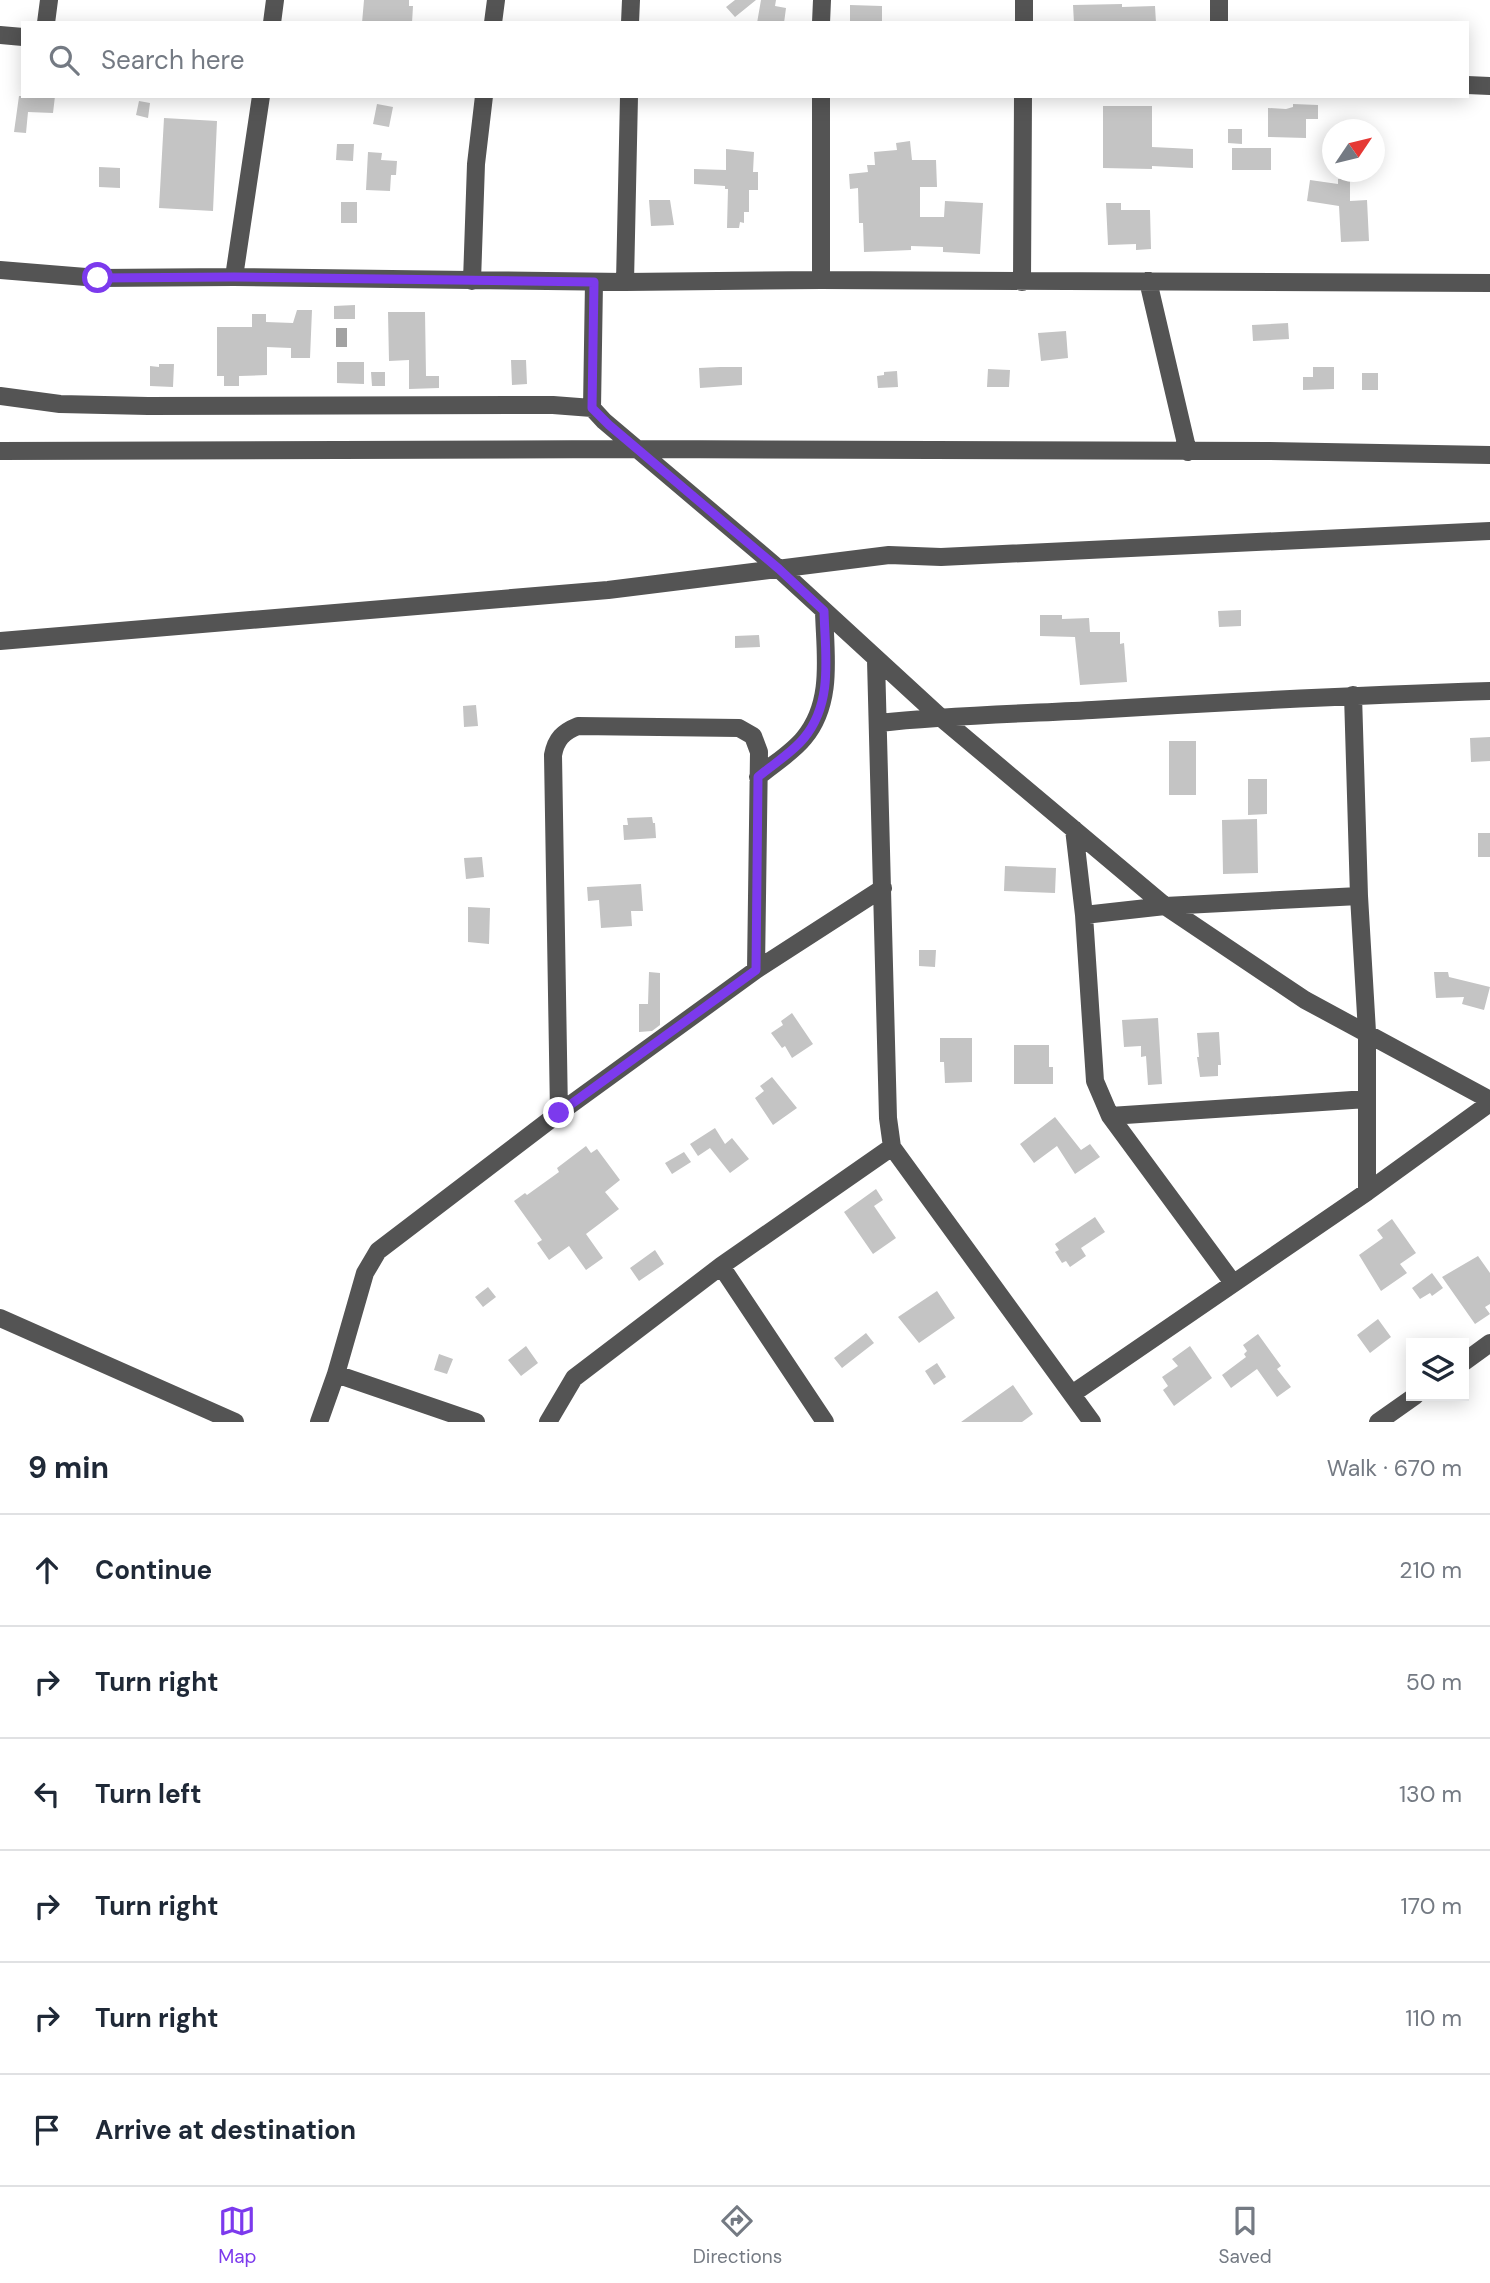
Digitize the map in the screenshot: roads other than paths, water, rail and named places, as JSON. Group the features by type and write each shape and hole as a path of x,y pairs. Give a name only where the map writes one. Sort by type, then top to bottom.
{"street":[{"path":"46,21 49,0"},
{"path":"272,21 275,0"},
{"path":"493,21 496,0"},
{"path":"630,21 631,0"},
{"path":"821,0 821,21"},
{"path":"1024,0 1024,21"},
{"path":"1219,0 1219,21"},
{"path":"0,35 21,37"},
{"path":"1469,85 1490,86"},
{"path":"234,277 261,98"},
{"path":"472,281 476,164 484,98"},
{"path":"625,282 629,98"},
{"path":"821,98 821,280"},
{"path":"1022,282 1023,98"},
{"path":"0,270 98,278 594,282 1489,280"},
{"path":"1147,281 1188,452"},
{"path":"592,408 594,282"},
{"path":"0,396 60,404 148,406 553,405 592,408 779,569 939,716 1166,906 1305,1000 1490,1102 1367,1192 1072,1394"},
{"path":"0,452 637,449 1269,451 1490,456"},
{"path":"0,641 608,590 889,555 1001,555 1490,531"},
{"path":"758,777 802,741 819,712 825,691 824,611"},
{"path":"876,660 888,1118 891,1147 1092,1422"},
{"path":"879,723 939,716 1353,695 1490,691"},
{"path":"1353,695 1359,896 1367,1032 1367,1192"},
{"path":"559,1113 553,755 555,744 568,730 578,726 739,728 753,736 757,744 758,777 756,970"},
{"path":"1074,829 1084,915 1095,1081 1110,1116 1233,1283"},
{"path":"319,1422 365,1273 378,1251 559,1113 756,970 883,888"},
{"path":"1084,915 1166,906 1359,896"},
{"path":"1110,1116 1367,1099"},
{"path":"548,1422 574,1378 721,1266 891,1147"},
{"path":"721,1266 825,1422"},
{"path":"0,1318 235,1422"},
{"path":"1469,1358 1490,1343"},
{"path":"336,1374 476,1422"},
{"path":"1378,1422 1408,1401"}]}
